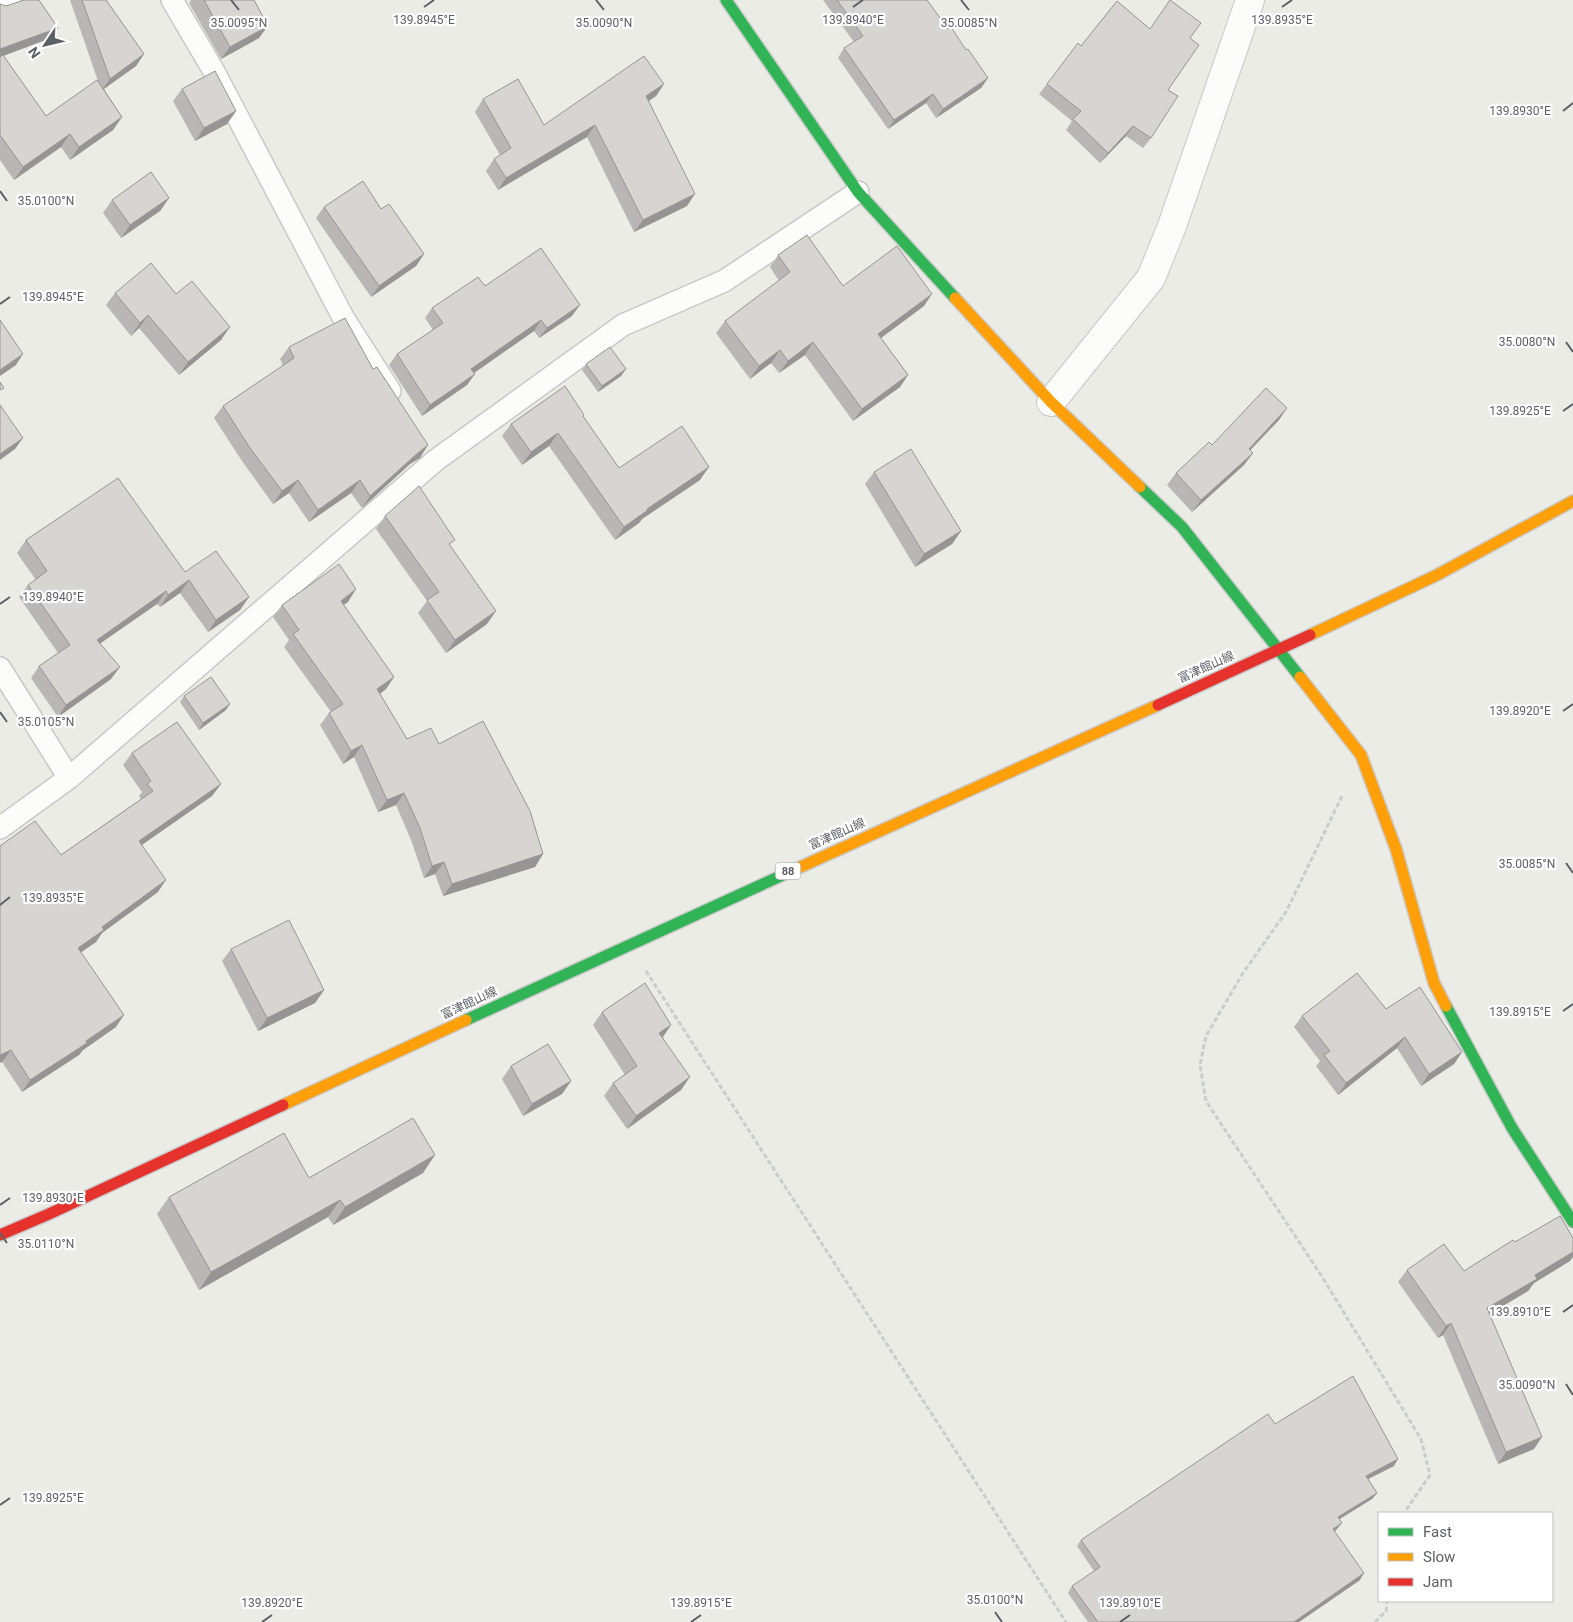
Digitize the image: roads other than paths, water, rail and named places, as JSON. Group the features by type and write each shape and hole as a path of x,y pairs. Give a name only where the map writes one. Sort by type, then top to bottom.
{"main road":[{"path":"726,0 858,192 1051,402 1182,527 1362,755 1396,849 1434,983 1512,1128 1573,1222"},
{"name":"富津館山線","path":"0,1235 68,1206 629,944 1279,650 1437,575 1573,501"}],"street":[{"path":"1051,402 1151,278 1172,226 1250,0"}],"lane":[{"path":"0,4 10,0"},
{"path":"172,0 212,68 344,319 403,410"},
{"path":"0,828 69,778 430,452 623,325 724,281 858,192"},
{"path":"0,668 69,778"}]}
